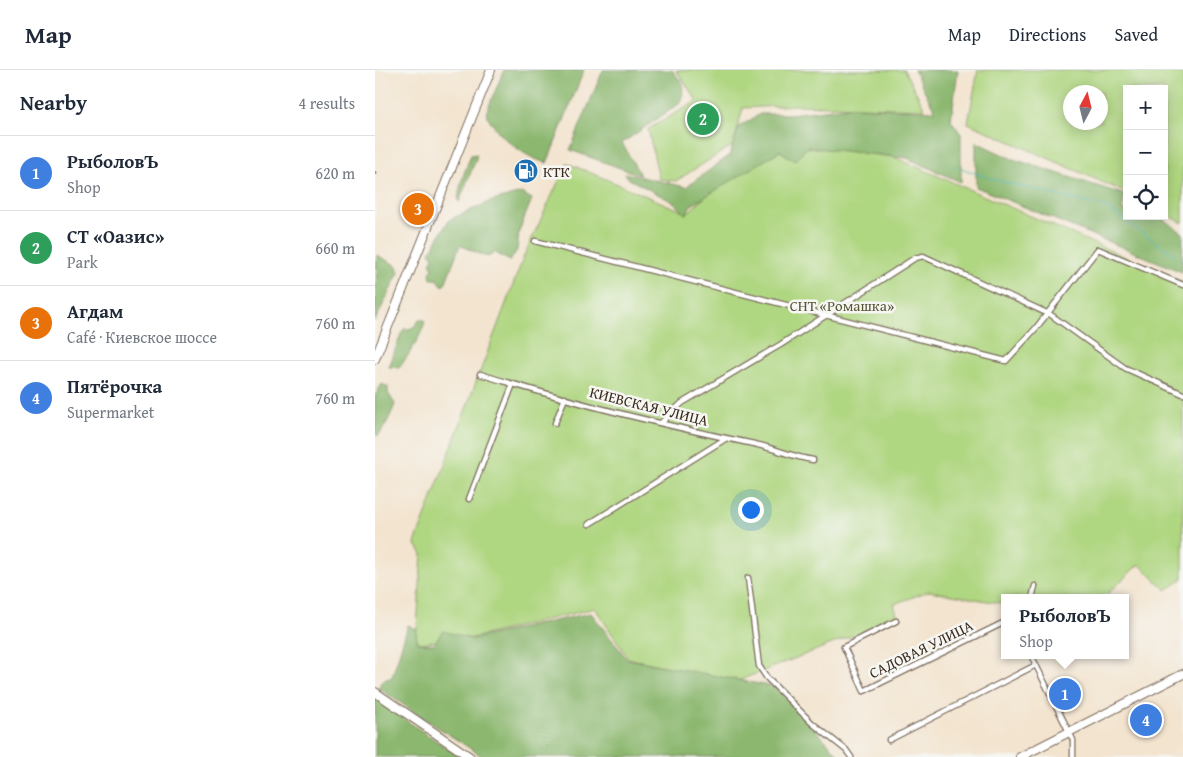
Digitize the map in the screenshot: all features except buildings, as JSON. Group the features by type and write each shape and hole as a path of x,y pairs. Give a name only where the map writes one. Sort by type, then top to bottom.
{"main road":[{"path":"375,360 491,70"},
{"path":"1020,757 1183,674"},
{"path":"375,692 470,757"}],"street":[{"path":"535,241 1006,361 1098,249 1183,285"},
{"path":"662,422 683,403 780,345 915,258 923,256 1046,314 1077,333 1125,368 1183,394"},
{"name":"КИЕВСКАЯ УЛИЦА","path":"480,374 725,439 759,445 797,458 813,460"},
{"path":"469,499 513,384"},
{"path":"555,423 565,398"},
{"path":"589,524 725,439"},
{"path":"748,578 759,666 767,678 812,723 846,750 851,757"},
{"path":"1033,594 1035,586"},
{"name":"САДОВАЯ УЛИЦА","path":"897,621 844,647 864,691 1001,624"},
{"path":"1033,659 1073,740 1073,757"},
{"path":"889,740 1036,665"}],"green space":[{"path":"504,70 584,70 547,163 529,156 511,144 496,129 486,113"},
{"path":"603,70 672,70 683,84 682,102 622,143 640,175 570,150"},
{"path":"676,70 904,70 925,109 797,105 743,108 733,145 676,181 659,179 648,129 697,101"},
{"path":"914,70 958,70 951,120 961,134 961,182 907,158 807,147 795,161 780,151 690,206 686,215 675,203 629,179 624,173 686,187 729,156 739,127 760,114 790,114 851,107 935,111"},
{"path":"978,70 1183,70 1183,223 1168,215 1168,85 1123,85 1123,191 968,123"},
{"path":"976,142 1010,158 1123,194 1123,220 1164,220 1183,233 1182,272 976,187"},
{"name":"СНТ «Ромашка»","path":"816,147 894,157 1183,282 1183,579 1166,590 1139,564 1107,594 1001,594 1001,603 929,591 894,604 898,618 735,682 628,658 595,608 472,638 416,643 422,554 415,543 524,256 567,163 687,213 753,154"},
{"path":"477,154 459,202 460,186 467,165 471,155"},
{"path":"521,193 532,199 519,231 517,250 510,261 494,252 487,257 460,245 445,284 443,286 437,279 431,279 430,273 433,268 430,263 433,257 430,252 449,220 489,202"},
{"path":"377,255 397,266 399,272 375,321"},
{"path":"419,320 425,320 424,325 410,352 399,368 389,367 404,329 413,327"},
{"path":"382,384 388,387 388,393 395,404 388,421 378,436 375,434 375,396"},
{"path":"591,613 627,659 775,687 841,757 483,757 378,688 382,681 392,677 408,625 416,629 417,643 434,644 443,631 472,639"},
{"path":"375,699 460,757 375,757"}],"waterway":[{"path":"955,166 992,179 1107,208 1183,261"}],"place":[{"name":"СТ «Оазис»","path":"703,119"},
{"name":"КТК","path":"526,171"},
{"name":"Агдам","path":"418,209"},
{"name":"РыболовЪ","path":"1065,694"},
{"name":"Пятёрочка","path":"1146,720"}]}
